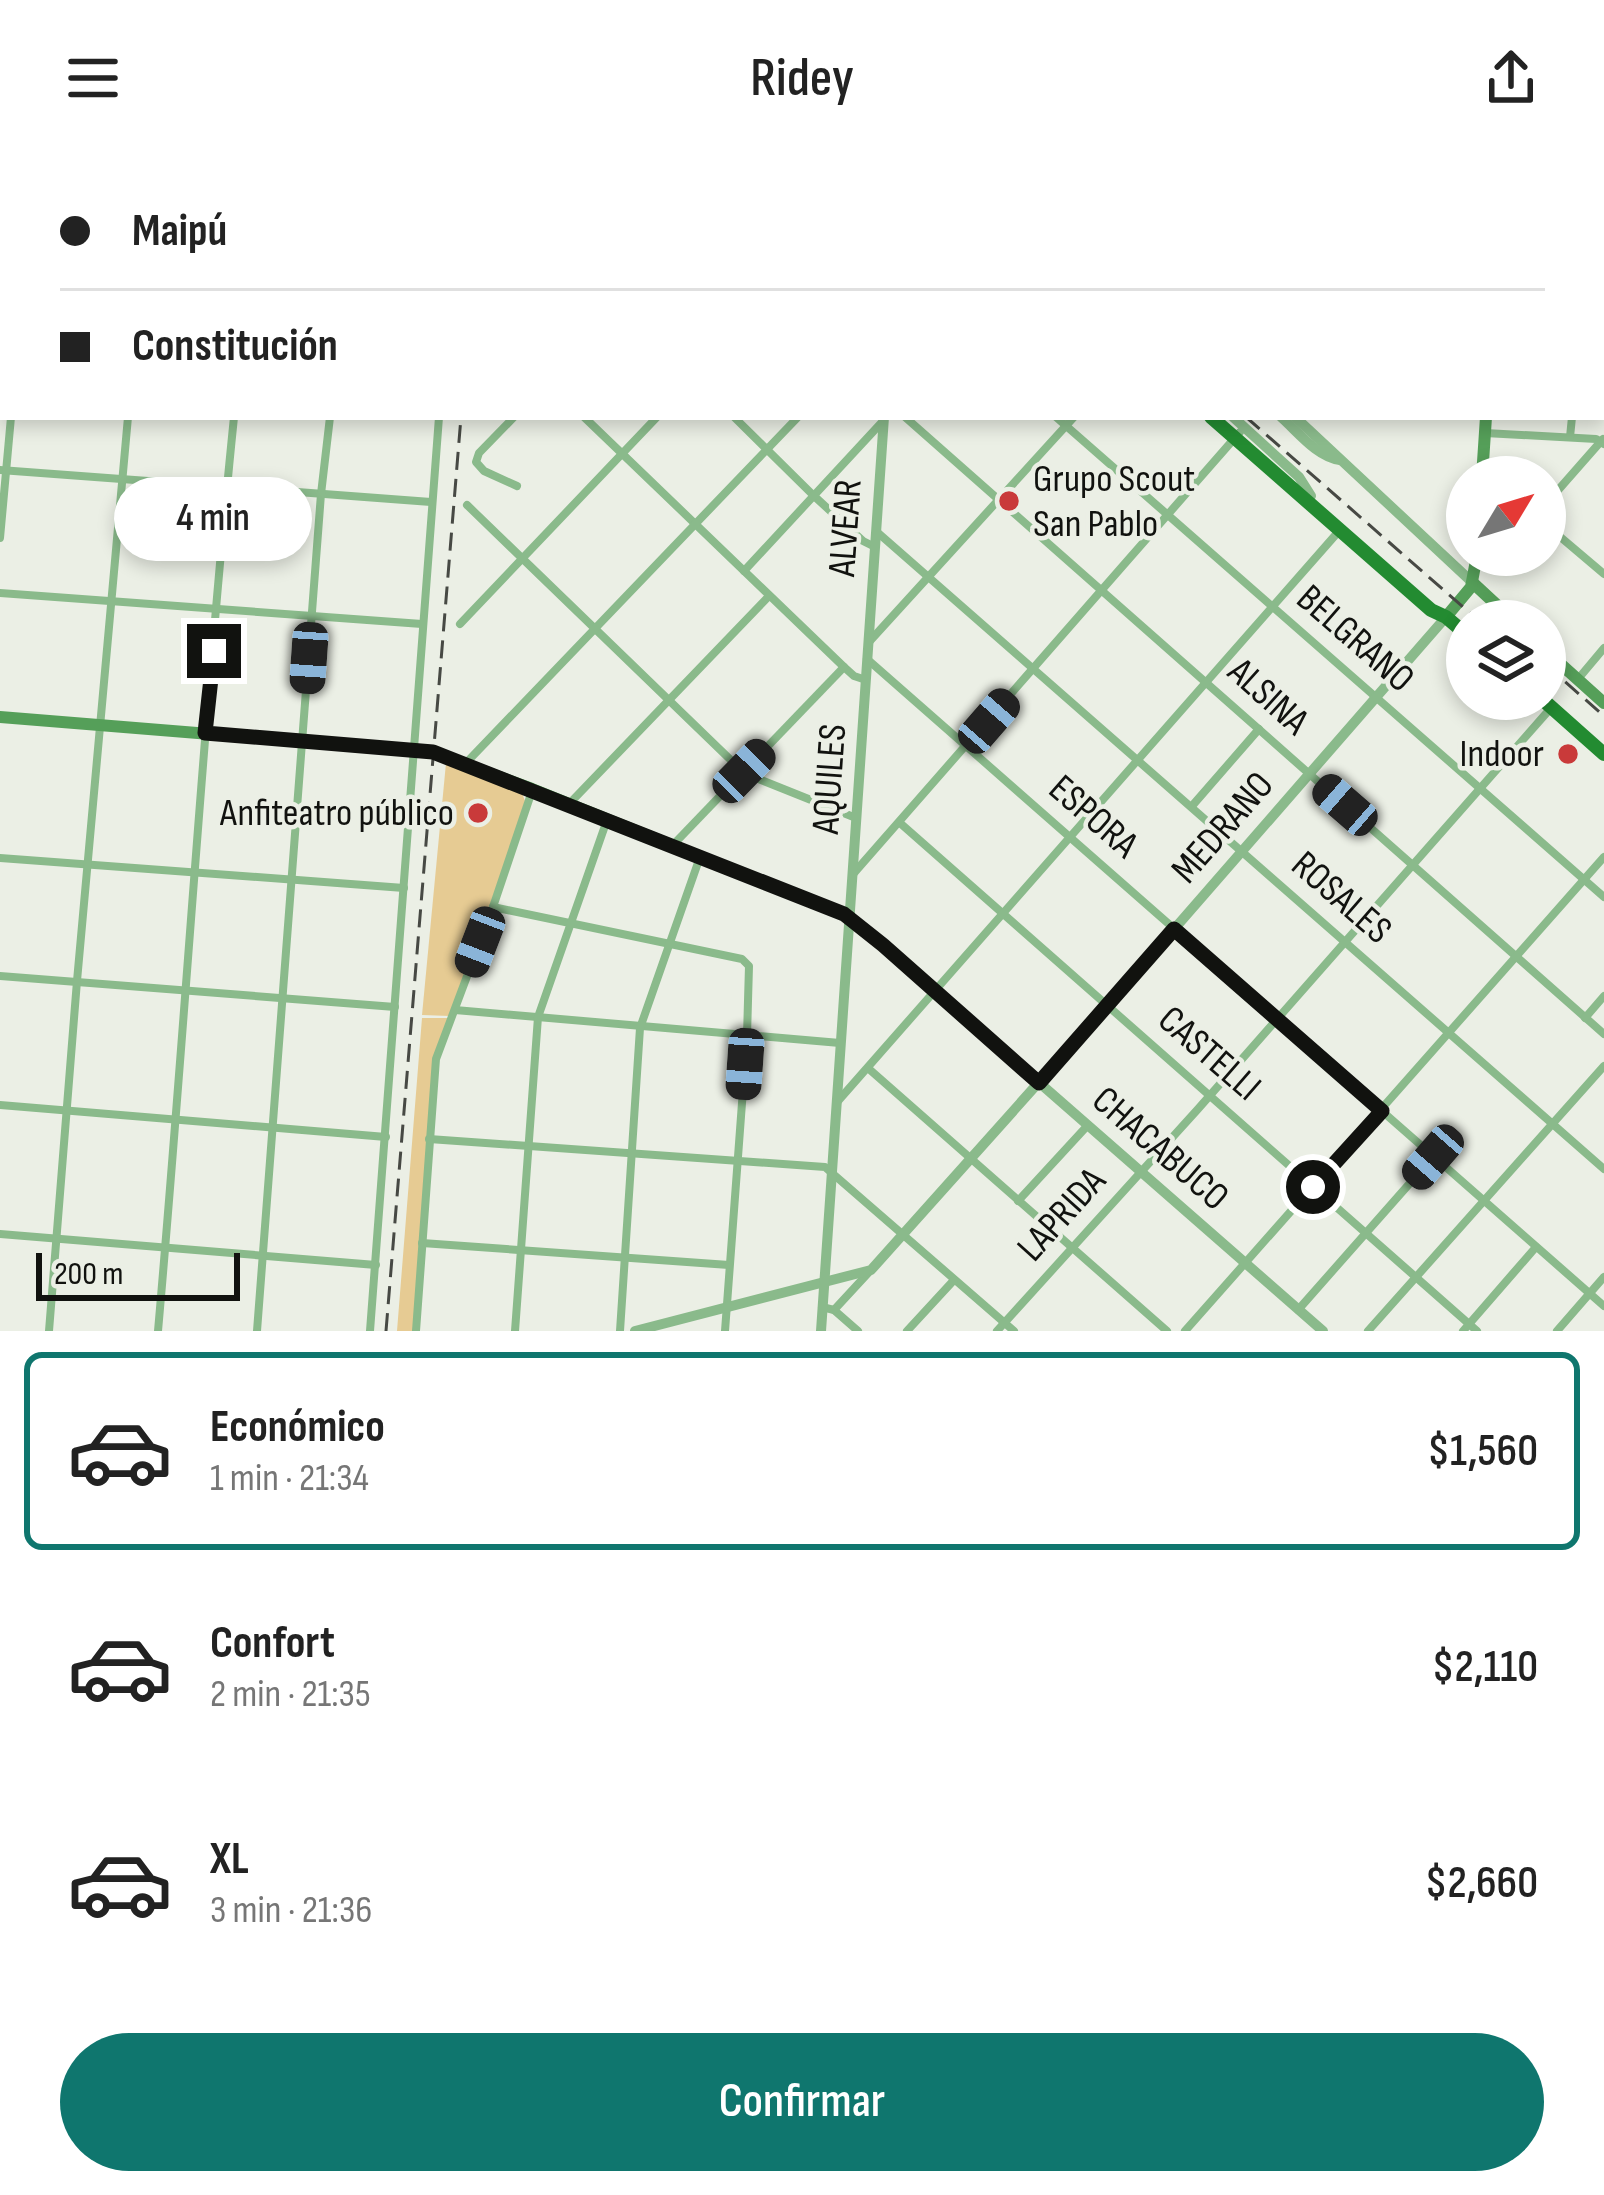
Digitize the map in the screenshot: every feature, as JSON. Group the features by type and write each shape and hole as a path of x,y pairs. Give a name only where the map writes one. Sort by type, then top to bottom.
{"main road":[{"path":"1483,456 1486,420"},
{"path":"1236,429 1438,604 1446,617"},
{"path":"1236,429 1340,530 1431,610 1446,617"},
{"path":"1474,576 1473,583 1491,600"},
{"name":"MEDRANO","path":"1460,600 1473,583"},
{"path":"1566,669 1604,703"},
{"path":"0,717 433,752 850,917"},
{"path":"1565,720 1604,754"}],"street":[{"path":"0,538 11,420"},
{"path":"50,1331 128,420"},
{"path":"158,1331 234,420"},
{"path":"257,1331 330,420"},
{"path":"370,1331 439,420"},
{"path":"511,420 476,461 484,471 517,487"},
{"path":"587,420 844,668 866,680"},
{"path":"460,624 655,420"},
{"path":"737,420 813,495 875,547"},
{"path":"465,764 795,420"},
{"path":"744,571 882,420"},
{"name":"ALVEAR","path":"868,644 884,420"},
{"name":"ALSINA","path":"908,420 1604,1034"},
{"name":"BELGRANO","path":"1060,420 1604,897"},
{"path":"868,644 1072,420"},
{"path":"1284,420 1324,455 1342,460"},
{"path":"1298,420 1473,583"},
{"path":"1570,437 1572,420"},
{"path":"853,874 1168,515 1236,429 1299,477 1312,496"},
{"path":"1485,433 1603,441"},
{"path":"1566,482 1603,441"},
{"path":"4,470 431,502"},
{"path":"467,505 744,771 857,819"},
{"path":"838,1101 1340,530"},
{"name":"ROSALES","path":"876,531 1604,1169"},
{"path":"1566,542 1604,574"},
{"path":"0,593 422,624"},
{"path":"569,804 769,596"},
{"name":"MEDRANO","path":"828,1308 904,1234 1446,617"},
{"name":"AQUILES","path":"821,1331 828,1308 824,1283 868,644"},
{"path":"1578,680 1604,648"},
{"name":"ESPORA","path":"867,659 1604,1306"},
{"path":"672,846 844,668"},
{"name":"LAPRIDA","path":"1001,1327 1482,788 1533,720"},
{"path":"1192,806 1258,729"},
{"path":"416,1331 436,1060 532,789"},
{"path":"515,1331 538,1018 608,820"},
{"name":"CASTELLI","path":"900,823 1469,1329"},
{"path":"620,1331 640,1028 700,857"},
{"path":"1185,1331 1604,857"},
{"path":"0,858 404,888"},
{"path":"493,907 747,963 747,1036 725,1331"},
{"name":"CHACABUCO","path":"850,917 1323,1331"},
{"path":"0,976 395,1007"},
{"path":"1586,1018 1604,996"},
{"path":"454,1010 842,1043"},
{"path":"1368,1331 1604,1066"},
{"path":"869,1069 1166,1331"},
{"path":"0,1105 386,1137"},
{"path":"1018,1201 1088,1125"},
{"path":"428,1139 825,1167 1001,1327 1014,1331"},
{"path":"1298,1310 1433,1157"},
{"path":"0,1234 376,1265"},
{"path":"422,1243 729,1264"},
{"path":"1469,1329 1536,1247"},
{"path":"634,1331 871,1270"},
{"path":"1557,1331 1604,1277"},
{"path":"907,1331 954,1280"},
{"path":"828,1308 858,1331"}],"shaded area":[{"path":"446,763 522,793 525,801 450,1016 422,1015"},
{"path":"422,1018 449,1018 433,1063 414,1331 397,1331"}],"railway":[{"path":"386,1331 461,420"},
{"path":"1249,420 1455,600"},
{"path":"1566,683 1604,716"}],"place":[{"name":"Grupo Scout San Pablo","path":"1009,501"},
{"name":"Indoor","path":"1568,754"},
{"name":"Anfiteatro público","path":"478,813"}],"route":[{"path":"214,651 205,733 433,752 844,914 1039,1083 1174,929 1382,1111 1313,1187"}]}
